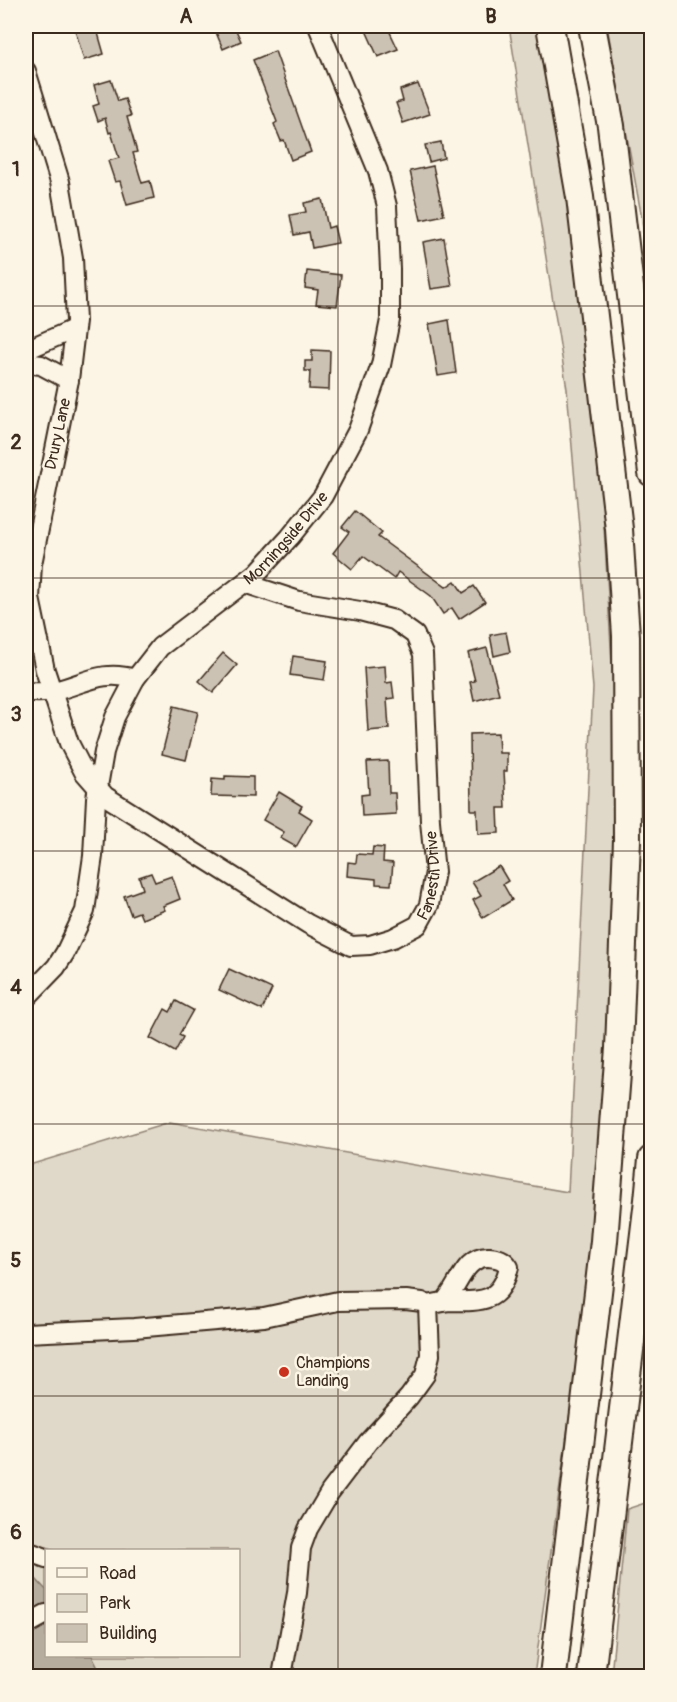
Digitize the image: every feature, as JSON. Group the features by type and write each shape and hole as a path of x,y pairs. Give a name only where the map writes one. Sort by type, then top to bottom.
{"highway":[{"path":"550,26 580,197 619,529 626,636 627,840 619,1048 604,1241 554,1677"},
{"path":"592,26 611,126 651,473"},
{"path":"591,1677 651,1159"}],"street":[{"name":"Morningside Drive","path":"26,998 56,968 84,910 93,856 98,788 104,752 116,717 135,679 160,647 257,573 323,496 358,430 381,365 390,320 387,206 378,171 318,26"},
{"name":"Drury Lane","path":"26,75 60,182 73,258 76,321 69,380 32,564 30,598 45,670 69,743 84,772 98,788"},
{"path":"26,350 74,329"},
{"path":"26,363 41,365 69,380"},
{"name":"Fanestil Drive","path":"98,788 105,796 308,924 351,946 370,945 393,938 418,925 429,905 435,872 430,821 423,654 415,635 394,620 360,611 299,601 244,583"},
{"path":"26,693 52,691 99,676 122,675 135,679"},
{"path":"26,1333 134,1328 264,1317 338,1302 406,1300 436,1304 430,1355 425,1375 330,1491 308,1529 301,1548 297,1593 282,1677"},
{"path":"26,1551 45,1558"},
{"path":"26,1625 45,1615"}],"green space":[{"name":"Champions Landing","path":"509,26 539,26 565,165 599,439 614,699 615,800 611,962 595,1204 582,1324 534,1676 26,1676 26,1166 170,1122 568,1192 593,688 567,389"},
{"path":"607,26 651,26 651,324 642,219"},
{"path":"651,1501 651,1676 611,1676 627,1509"}],"shaded area":[{"path":"26,1568 45,1589 45,1657 92,1657 98,1668 110,1676 26,1676"}],"building":[{"path":"74,26 96,26 104,54 84,60"},
{"path":"234,26 241,41 223,49 215,30"},
{"path":"364,26 387,26 398,49 378,57"},
{"path":"275,51 311,152 291,160 284,140 281,141 274,124 277,122 253,60"},
{"path":"111,80 118,101 125,99 131,116 127,117 137,152 133,153 142,183 150,181 154,198 127,205 120,181 115,182 108,161 119,158 111,132 109,133 105,118 98,121 93,106 99,104 94,85"},
{"path":"418,84 430,114 403,123 396,103 403,101 400,90"},
{"path":"441,142 444,158 429,162 425,145"},
{"path":"433,166 444,215 421,220 410,171"},
{"path":"322,199 328,228 334,226 338,243 312,248 309,232 294,235 290,215 306,212 304,203"},
{"path":"444,238 452,286 431,289 423,242"},
{"path":"307,271 341,275 337,306 316,304 318,290 305,288"},
{"path":"449,320 456,373 438,376 429,324"},
{"path":"312,350 330,351 329,390 309,389 310,371 305,371 305,361 312,361"},
{"path":"355,511 382,533 378,537 446,587 455,581 463,593 474,586 485,602 459,619 452,608 443,614 431,596 398,572 394,579 363,556 352,569 333,553 349,532 342,527"},
{"path":"506,632 510,652 494,656 490,635"},
{"path":"487,648 499,694 474,701 470,682 475,681 468,653"},
{"path":"223,653 237,665 213,693 199,681"},
{"path":"293,656 327,661 324,680 290,675"},
{"path":"385,666 386,683 392,682 394,698 387,699 389,729 368,731 364,668"},
{"path":"174,706 198,712 186,760 162,754"},
{"path":"498,733 499,753 507,753 507,771 504,771 506,808 498,808 499,833 478,834 477,810 471,810 470,734"},
{"path":"388,761 389,793 395,793 396,814 362,816 361,795 369,794 367,762"},
{"path":"225,776 253,777 253,797 211,796 212,779 225,780"},
{"path":"279,792 302,806 299,811 312,819 296,847 280,838 284,832 263,820"},
{"path":"373,847 384,848 383,862 393,863 391,885 376,884 376,879 347,876 348,862 356,863 357,854 372,855"},
{"path":"499,866 508,881 503,884 512,900 483,918 473,900 481,896 472,882"},
{"path":"151,873 155,882 172,876 180,899 163,906 165,910 142,919 139,912 131,915 124,896 143,889 139,877"},
{"path":"229,969 272,989 262,1010 219,990"},
{"path":"176,1001 193,1010 179,1035 183,1037 175,1052 150,1038 165,1009 170,1012"}],"place":[{"name":"Champions Landing","path":"284,1372"}]}
